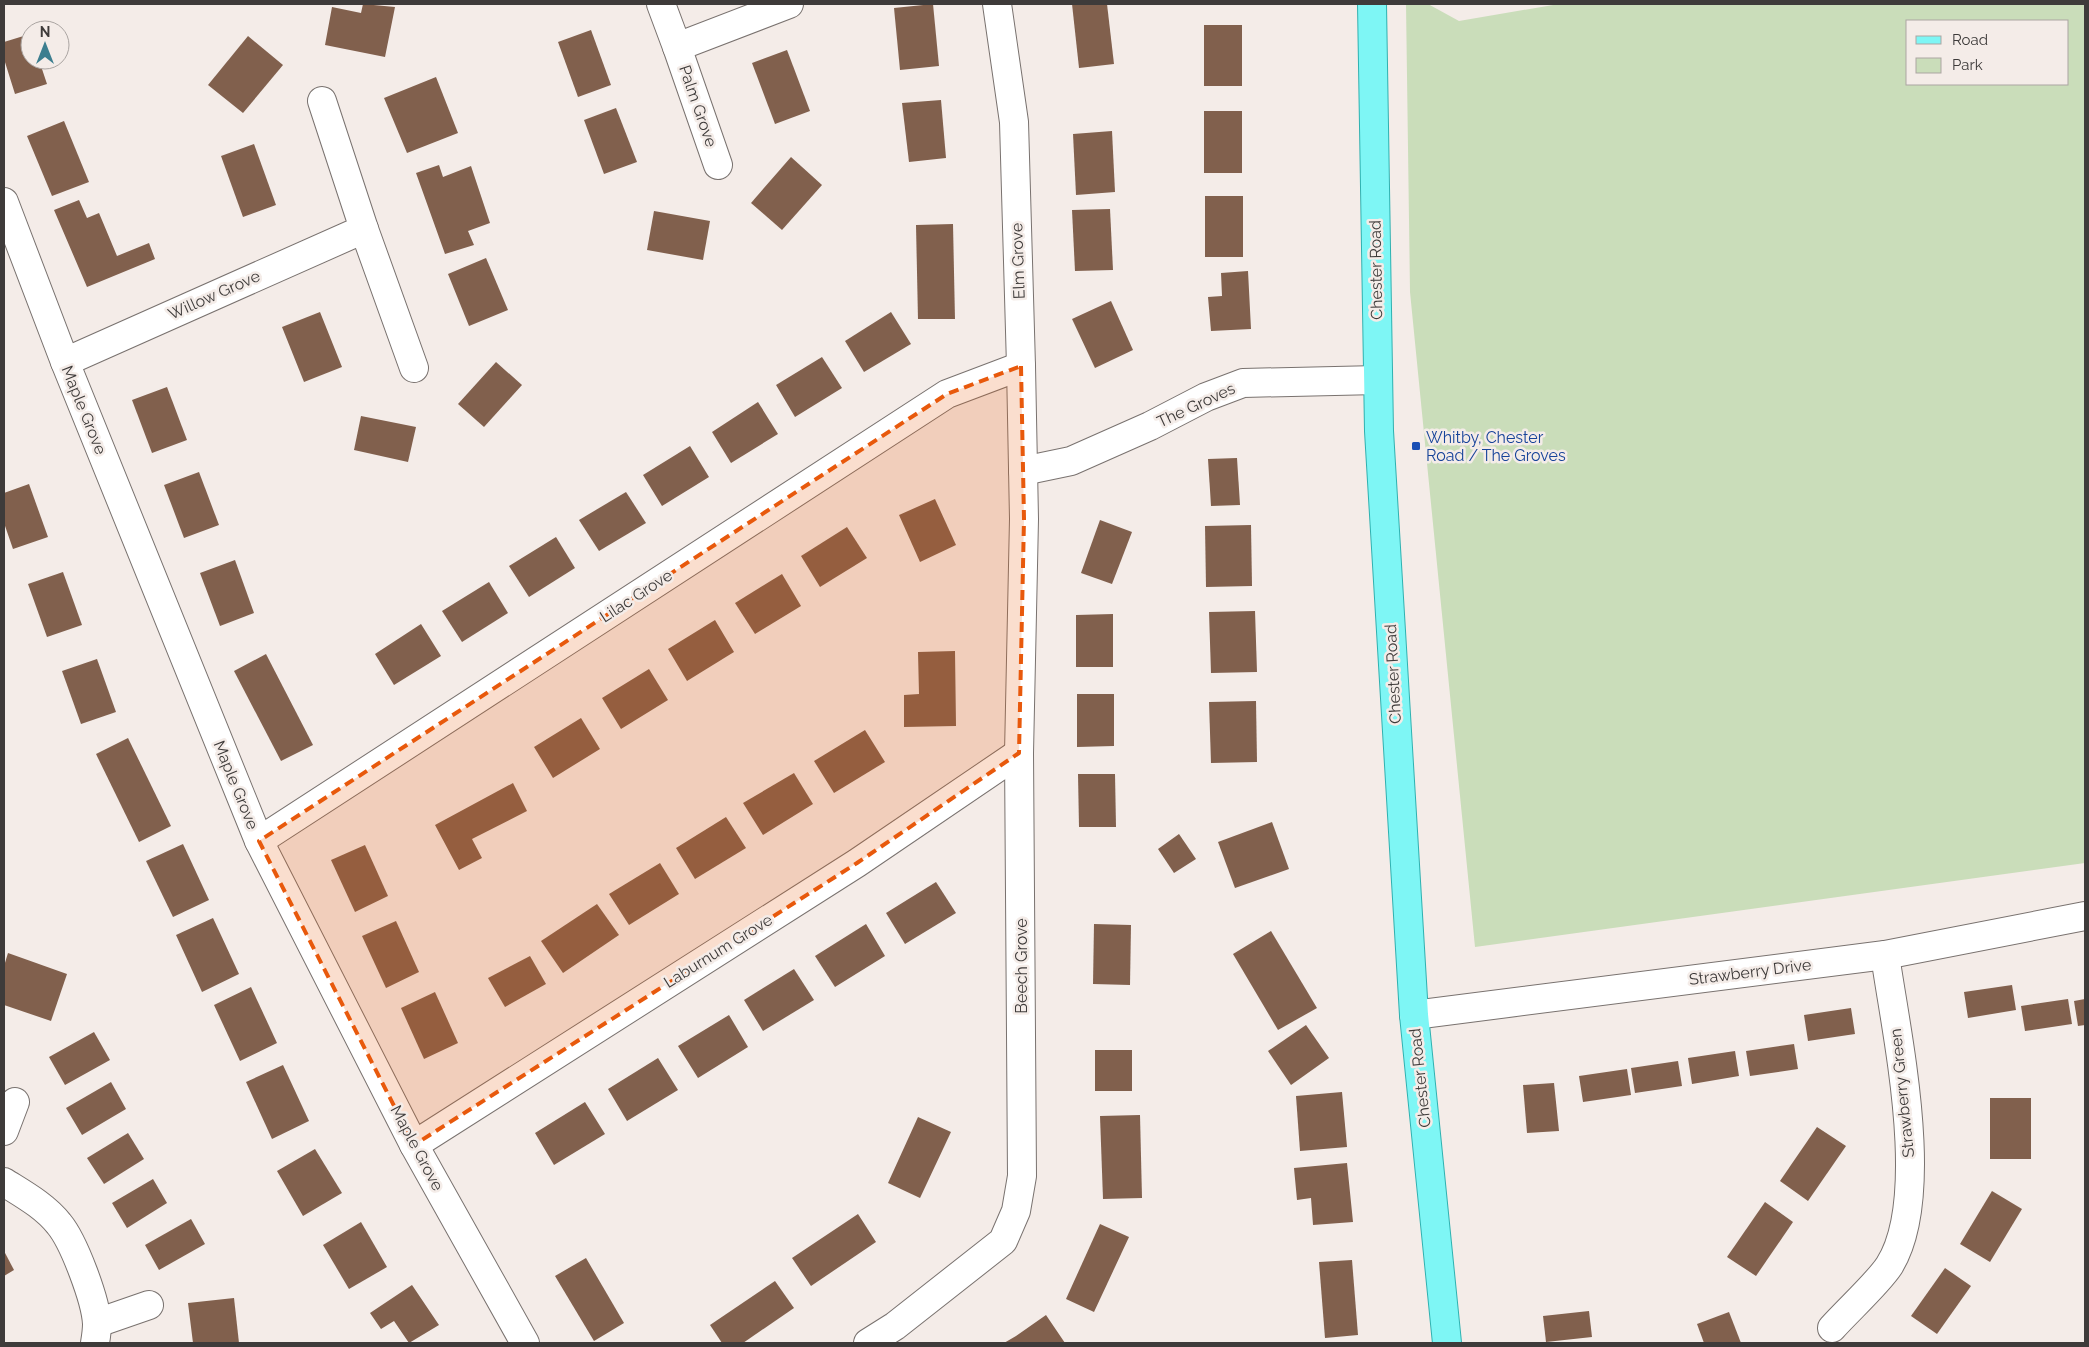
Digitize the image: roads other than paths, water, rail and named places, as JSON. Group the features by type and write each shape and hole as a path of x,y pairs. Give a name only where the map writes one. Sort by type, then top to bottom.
{"main road":[{"name":"Chester Road","path":"1372,4 1378,380 1414,1015 1447,1343"}],"street":[{"name":"Palm Grove","path":"661,4 718,165"},
{"name":"Palm Grove","path":"677,47 789,4"},
{"name":"Elm Grove","path":"997,4 1014,122 1024,519"},
{"path":"322,102 364,229 414,368"},
{"name":"Maple Grove","path":"4,202 65,362 259,841 414,1145 525,1343"},
{"name":"Willow Grove","path":"65,362 364,229"},
{"name":"Lilac Grove","path":"259,841 948,394 1021,366"},
{"name":"The Groves","path":"1023,471 1071,460 1150,426 1206,397 1243,383 1378,380"},
{"name":"Beech Grove","path":"868,1343 901,1335 1003,1241 1016,1211 1022,1176 1019,753 1024,519"},
{"name":"Laburnum Grove","path":"414,1145 857,863 1019,753"},
{"name":"Strawberry Drive","path":"1414,1015 1885,954 2085,916"},
{"name":"Strawberry Green","path":"1832,1328 1889,1266 1904,1228 1911,1172 1908,1120 1885,954"},
{"path":"4,1132 15,1102"},
{"path":"4,1182 32,1200 59,1224 78,1258 96,1333 149,1304"}],"place":[{"name":"Whitby, Chester Road / The Groves","path":"1416,446"}]}
